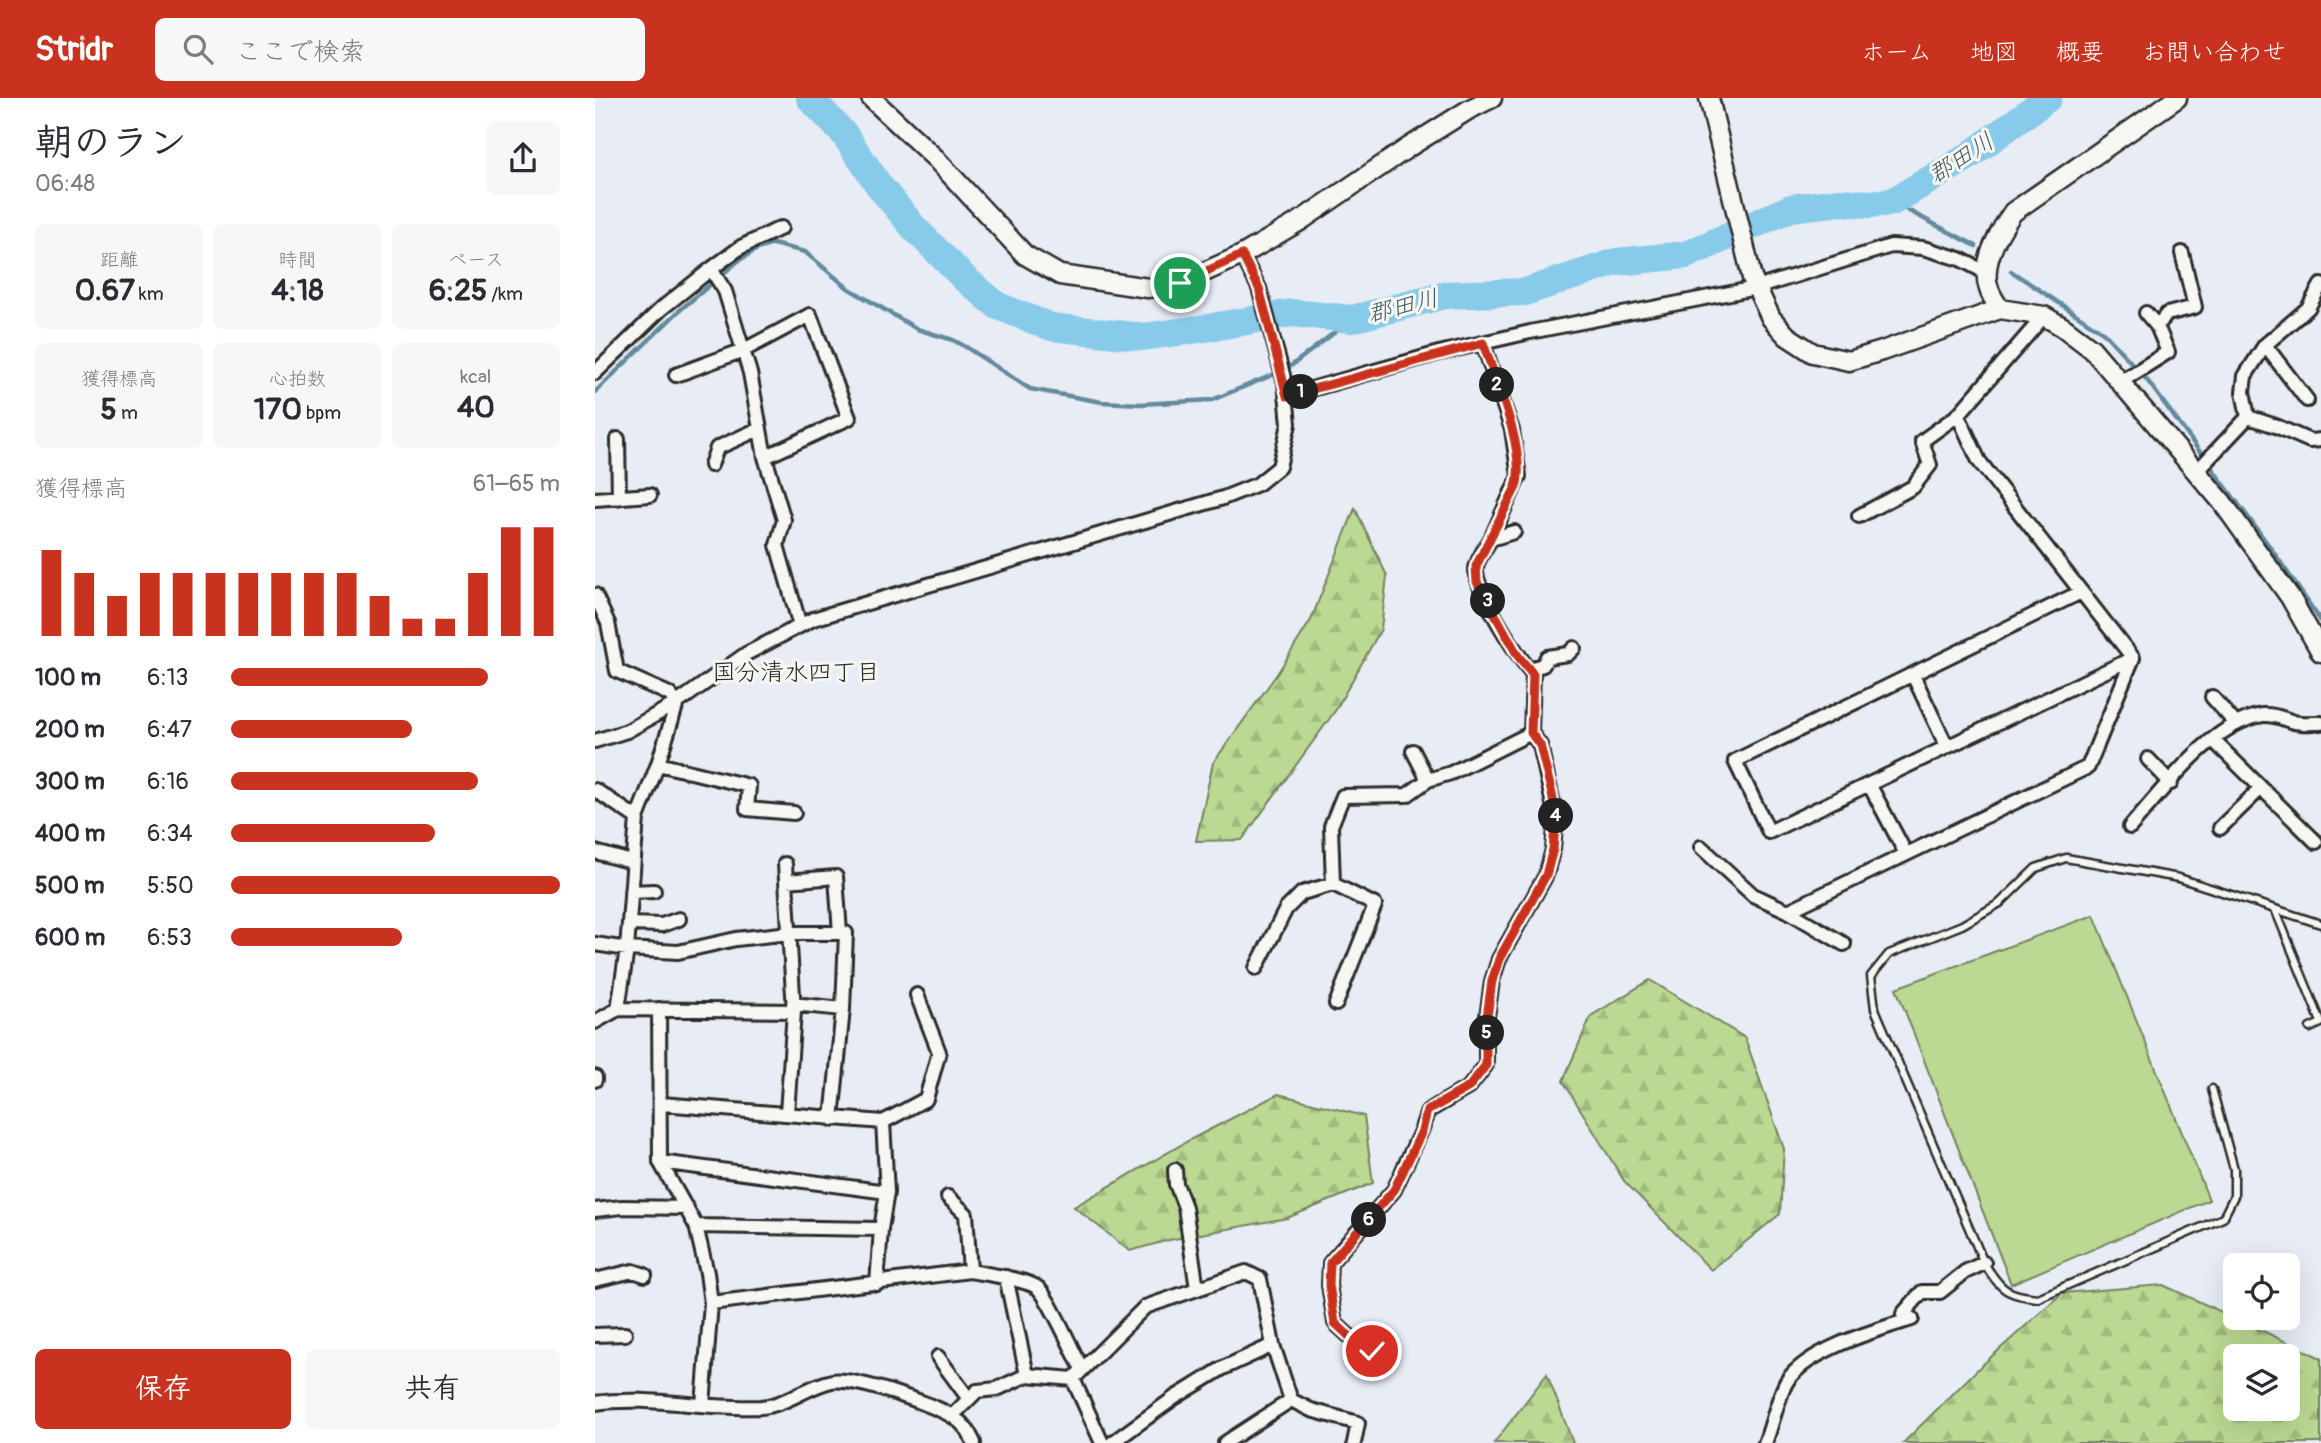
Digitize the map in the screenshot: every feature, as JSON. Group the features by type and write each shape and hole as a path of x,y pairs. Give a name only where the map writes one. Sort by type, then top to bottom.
{"street":[{"path":"871,98 935,158 1025,255 1060,275 1148,288 1180,283 1242,255 1300,221 1468,110 1492,98"},
{"path":"1709,98 1754,283 1770,318 1787,336 1813,353 1849,361 2000,309 2044,316 2063,327 2125,379 2200,468 2290,597 2321,652"},
{"path":"2000,309 1988,289 1987,273 1995,238 2013,212 2176,98"},
{"path":"595,373 661,309 712,269 741,247 781,228"},
{"path":"1286,390 1754,283 1891,246 1923,248 1960,260 1987,273"},
{"path":"2157,326 2167,314 2195,307 2182,253"},
{"path":"595,741 627,731 677,703 746,654 813,619 1223,498 1258,484 1279,467 1289,424 1286,390 1259,288 1242,255"},
{"path":"712,269 723,287 744,350 765,457 784,520 777,545 800,626"},
{"path":"2248,417 2243,392 2245,376 2265,345 2308,308 2321,285"},
{"path":"2125,379 2168,352 2157,326 2145,313"},
{"path":"676,375 744,350 810,315 849,418 765,457"},
{"path":"1859,516 1913,487 1930,465 1922,441 1958,415 2044,316"},
{"path":"1383,1350 1372,1351 1335,1323 1329,1285 1330,1263 1394,1190 1422,1131 1427,1111 1469,1087 1486,1065 1486,1024 1492,981 1499,959 1546,875 1553,849 1556,817 1552,794 1540,745 1531,733 1533,674 1518,656 1477,582 1476,566 1520,476 1513,430 1483,343"},
{"path":"2265,345 2307,400"},
{"path":"1958,415 1979,461 2133,658"},
{"path":"2248,417 2310,441 2321,440"},
{"path":"2200,468 2248,417"},
{"path":"711,465 717,448 759,429"},
{"path":"618,439 619,498"},
{"path":"595,499 650,495"},
{"path":"1491,539 1514,532"},
{"path":"2081,592 1735,761 1769,832 2133,658"},
{"path":"595,596 608,623 617,671 669,694 677,703"},
{"path":"1529,669 1543,665 1547,657 1568,654 1574,648"},
{"path":"1789,911 2088,766 2133,658"},
{"path":"1913,675 1946,746"},
{"path":"2212,697 2236,724"},
{"path":"618,1009 627,949 637,818 677,703"},
{"path":"2130,827 2195,753 2236,724 2263,715 2279,715 2295,723 2321,723"},
{"path":"1333,884 1331,826 1340,810 1343,796 1406,795 1429,780 1451,773 1531,733"},
{"path":"2213,740 2316,842"},
{"path":"1413,751 1429,780"},
{"path":"2148,759 2171,783"},
{"path":"658,764 749,786 747,809 795,813"},
{"path":"1869,784 1906,854"},
{"path":"2220,828 2261,789"},
{"path":"595,790 637,818"},
{"path":"1701,847 1753,895 1789,911 1843,944"},
{"path":"595,852 632,862"},
{"path":"785,864 794,1007 787,1114"},
{"path":"786,881 836,877 840,933"},
{"path":"1256,968 1286,909 1302,893 1333,884 1375,905 1336,1004"},
{"path":"631,892 654,891"},
{"path":"629,924 662,925 679,919"},
{"path":"595,944 678,952 736,939 789,933 846,933 843,1009 832,1119"},
{"path":"661,1104 883,1122 926,1099 939,1052 917,995"},
{"path":"595,1022 618,1009 843,1009"},
{"path":"659,1009 660,1162 696,1226 711,1303 703,1405"},
{"path":"877,1284 887,1192 883,1122"},
{"path":"660,1162 887,1192"},
{"path":"1175,1170 1176,1184 1185,1208 1197,1289"},
{"path":"949,1197 966,1214 969,1272"},
{"path":"595,1210 622,1207 687,1208"},
{"path":"696,1226 881,1229"},
{"path":"1765,1443 1787,1381 1809,1361 1848,1339 1912,1319 1903,1314 1922,1292 1940,1292 1965,1272 1984,1263"},
{"path":"595,1280 633,1271 645,1275"},
{"path":"711,1303 969,1272 1006,1277 1038,1288 1056,1318 1103,1443"},
{"path":"952,1416 977,1391 997,1389 1027,1375 1077,1374 1145,1307 1246,1272 1260,1279 1273,1345 1291,1400 1311,1410 1358,1423 1354,1443"},
{"path":"1006,1277 1027,1375"},
{"path":"595,1335 625,1334"},
{"path":"1112,1443 1174,1398 1213,1374 1273,1345"},
{"path":"938,1357 969,1399"},
{"path":"595,1403 624,1399 764,1407 834,1381 856,1383 929,1404 966,1427 974,1443"},
{"path":"1224,1443 1291,1400"}],"lane":[{"path":"2212,1090 2234,1169 2234,1196 2223,1218 2038,1298 2015,1296 1997,1283 1984,1263 1875,1009 1871,976 1889,954 1962,925 2000,903 2036,868 2066,858 2179,878 2321,924"},
{"path":"2275,909 2321,1022 2310,1028"}],"green space":[{"path":"1355,508 1387,576 1381,629 1335,711 1242,840 1196,841 1213,763 1277,674 1311,620"},
{"path":"2094,915 2209,1200 2011,1284 1896,988"},
{"path":"1650,980 1745,1038 1784,1149 1780,1214 1711,1270 1624,1181 1563,1081 1591,1016"},
{"path":"1278,1094 1364,1116 1373,1183 1287,1218 1169,1240 1130,1251 1074,1207 1188,1141"},
{"path":"2163,1285 2223,1313 2223,1330 2260,1330 2291,1344 2223,1344 2223,1421 2300,1421 2300,1348 2321,1358 2321,1443 1903,1443 1980,1367 2062,1293"},
{"path":"1547,1374 1573,1443 1494,1443"}],"waterway":[{"name":"郡田川","path":"810,98 844,134 880,187 916,230 965,279 998,306 1051,327 1143,337 1291,313 1352,319 1445,295 1525,292 1616,262 1686,255 1791,208 1840,202 1892,202 1966,158 2048,98"},
{"path":"1892,202 1976,246"},
{"path":"595,392 680,310 738,261 757,249 773,244 805,252 848,288 917,329 966,347 1030,389 1102,402 1140,404 1212,400 1287,369 1352,319"},
{"path":"2011,271 2104,333 2147,380 2321,621"}],"district":[{"name":"国分清水四丁目","path":"796,672"}],"route":[{"path":"1180,283 1242,255 1259,288 1287,396 1483,343 1513,430 1520,476 1476,566 1477,582 1518,656 1533,674 1531,733 1540,745 1552,794 1556,817 1553,849 1546,875 1499,959 1492,981 1486,1024 1486,1065 1469,1087 1427,1111 1422,1131 1394,1190 1330,1263 1329,1285 1335,1323 1372,1351"}]}
